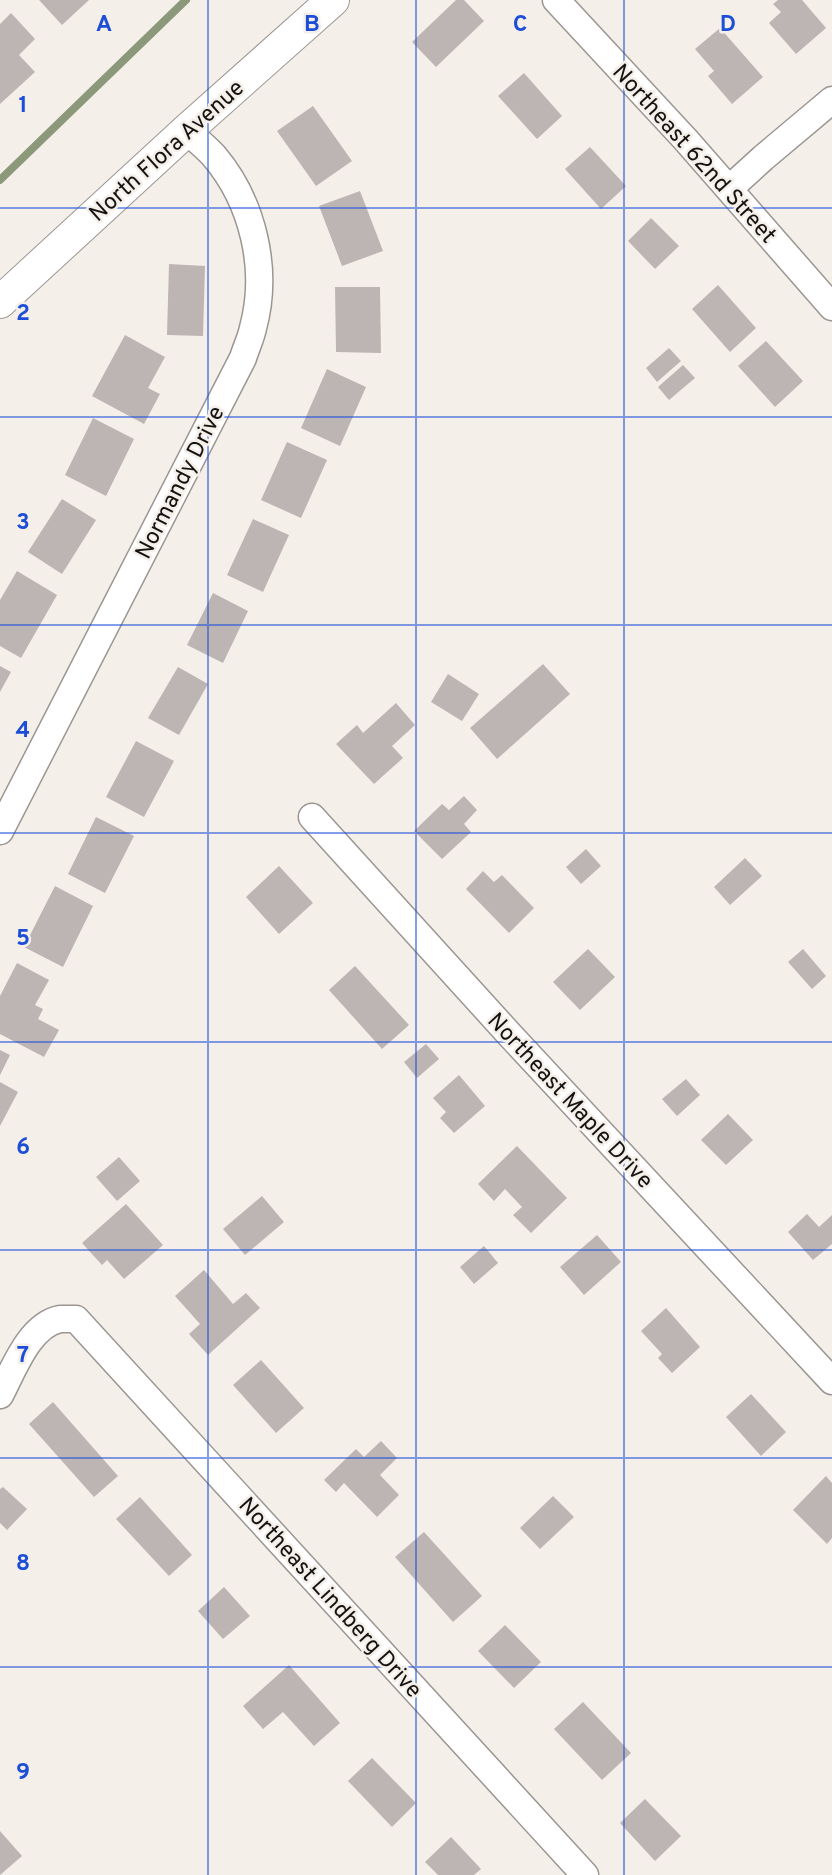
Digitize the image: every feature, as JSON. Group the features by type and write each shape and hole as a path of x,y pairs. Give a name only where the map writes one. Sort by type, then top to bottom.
{"street":[{"name":"North Flora Avenue","path":"0,302 333,0"},
{"name":"Northeast 62nd Street","path":"556,0 685,139 832,307"},
{"path":"729,189 832,100"},
{"name":"Normandy Drive","path":"0,831 243,358 254,327 259,294 259,261 253,228 233,183 214,156 187,130"},
{"name":"Northeast Maple Drive","path":"312,817 518,1045 832,1381"},
{"name":"Northeast Lindberg Drive","path":"0,1395 30,1339 42,1327 58,1320 76,1319 585,1875"}],"building":[{"path":"39,0 89,0 62,25"},
{"path":"456,0 464,0 484,21 436,67 412,42"},
{"path":"778,0 802,0 826,28 796,54 769,23 781,12 773,4"},
{"path":"11,13 35,39 19,55 35,72 0,104 0,24"},
{"path":"720,28 763,77 732,104 708,76 714,71 695,49"},
{"path":"524,73 562,116 537,139 498,96"},
{"path":"313,106 352,161 316,186 277,131"},
{"path":"590,147 626,186 601,209 565,169"},
{"path":"360,191 383,251 342,266 319,206"},
{"path":"651,218 679,246 655,269 628,241"},
{"path":"169,264 205,266 203,336 167,335"},
{"path":"718,285 756,328 730,352 692,309"},
{"path":"335,287 380,287 381,353 336,352"},
{"path":"125,335 165,357 148,388 160,394 144,424 92,396"},
{"path":"766,341 803,381 775,407 738,366"},
{"path":"669,348 681,361 657,382 646,368"},
{"path":"683,365 695,378 669,400 658,387"},
{"path":"327,369 366,387 340,446 301,428"},
{"path":"93,418 134,439 106,496 65,475"},
{"path":"287,442 327,460 301,518 261,500"},
{"path":"62,499 96,520 62,574 28,552"},
{"path":"253,519 289,535 263,592 227,575"},
{"path":"17,571 57,595 21,658 0,646 0,600"},
{"path":"213,593 248,611 223,663 187,645"},
{"path":"543,664 570,694 497,759 470,728"},
{"path":"0,666 11,672 0,692"},
{"path":"178,667 208,684 179,735 148,718"},
{"path":"448,674 479,694 462,721 431,702"},
{"path":"396,703 415,725 392,746 403,758 374,784 336,744 357,725 363,733"},
{"path":"136,741 174,761 144,817 106,797"},
{"path":"464,796 477,810 464,824 471,832 442,859 414,831 442,804 449,810"},
{"path":"96,817 134,836 105,893 68,874"},
{"path":"586,849 601,866 581,884 566,867"},
{"path":"745,858 762,876 730,905 714,887"},
{"path":"279,866 313,903 279,934 246,897"},
{"path":"483,871 494,882 502,875 534,908 509,933 466,889"},
{"path":"55,886 93,906 63,967 24,947"},
{"path":"588,949 615,977 580,1010 553,982"},
{"path":"803,949 826,976 812,989 788,962"},
{"path":"17,963 49,980 35,1005 43,1009 38,1019 59,1030 44,1057 0,1034 0,996"},
{"path":"355,966 409,1025 382,1049 329,990"},
{"path":"426,1044 439,1059 417,1078 404,1062"},
{"path":"0,1050 10,1055 0,1075"},
{"path":"459,1075 485,1106 454,1133 440,1118 446,1112 433,1098"},
{"path":"686,1079 700,1095 677,1116 662,1099"},
{"path":"0,1082 18,1092 0,1126"},
{"path":"728,1114 753,1140 726,1165 701,1140"},
{"path":"517,1146 567,1198 531,1233 513,1215 522,1207 505,1189 494,1201 478,1184"},
{"path":"119,1157 140,1181 117,1201 96,1177"},
{"path":"262,1196 284,1222 245,1255 223,1229"},
{"path":"126,1204 163,1245 124,1279 107,1260 102,1265 82,1243"},
{"path":"807,1214 819,1227 832,1215 832,1244 813,1260 788,1232"},
{"path":"597,1235 621,1262 584,1295 560,1267"},
{"path":"484,1246 498,1263 474,1284 460,1267"},
{"path":"204,1270 233,1304 246,1293 260,1308 208,1355 189,1334 200,1324 175,1296"},
{"path":"666,1308 700,1347 672,1373 658,1358 662,1354 641,1331"},
{"path":"261,1360 304,1408 276,1433 233,1385"},
{"path":"751,1394 786,1432 761,1456 726,1417"},
{"path":"53,1402 118,1476 94,1497 29,1424"},
{"path":"381,1441 397,1458 380,1475 399,1495 377,1517 344,1483 336,1492 324,1480 356,1449 364,1457"},
{"path":"826,1476 832,1483 832,1538 827,1544 793,1510"},
{"path":"3,1487 27,1509 7,1530 0,1523 0,1489"},
{"path":"553,1496 574,1517 540,1549 520,1528"},
{"path":"140,1497 192,1555 169,1576 116,1519"},
{"path":"424,1532 482,1596 453,1622 395,1557"},
{"path":"224,1587 250,1616 223,1639 198,1611"},
{"path":"505,1625 541,1662 514,1688 478,1651"},
{"path":"289,1665 340,1723 314,1746 283,1712 263,1729 243,1706"},
{"path":"583,1702 631,1753 602,1780 554,1729"},
{"path":"372,1758 416,1803 392,1827 348,1781"},
{"path":"645,1799 681,1836 655,1861 620,1823"},
{"path":"0,1831 22,1856 0,1875"},
{"path":"451,1837 481,1869 474,1875 438,1875 425,1862"}],"waterway":[{"path":"0,180 186,0"}]}
